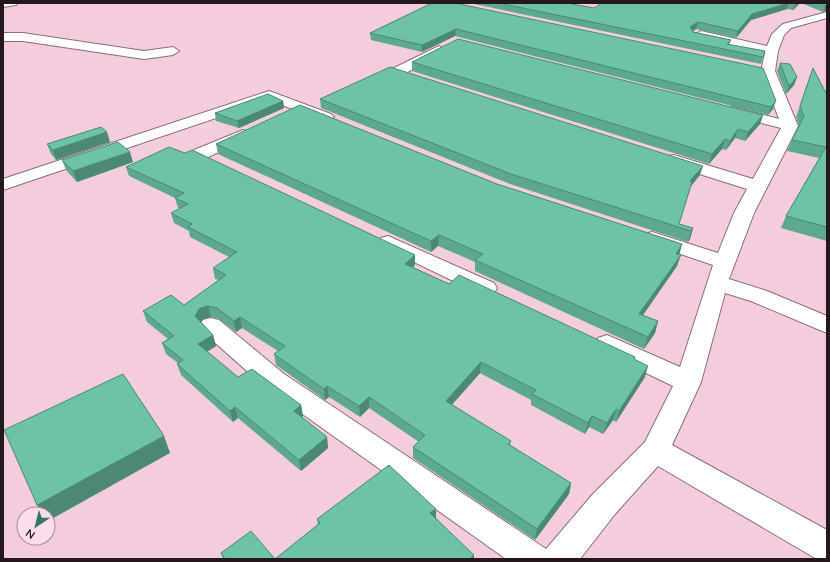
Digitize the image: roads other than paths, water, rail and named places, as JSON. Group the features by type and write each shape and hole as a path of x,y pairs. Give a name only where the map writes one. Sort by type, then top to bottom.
{"street":[{"path":"3,4 12,3"},
{"path":"764,63 778,34 787,26 825,8"},
{"path":"696,34 764,63 790,126"},
{"path":"3,37 24,36 144,55 173,51"},
{"path":"419,79 397,72 448,45"},
{"path":"3,185 132,143 269,95 345,124"},
{"path":"280,117 302,107"},
{"path":"721,109 790,126"},
{"path":"559,559 604,504 655,450 688,382 721,273 744,213 756,186 790,126"},
{"path":"222,164 200,154 258,127"},
{"path":"659,155 756,186"},
{"path":"636,233 721,273 759,296 827,325"},
{"path":"372,235 501,295"},
{"path":"211,326 275,381 351,432 438,495 534,559"},
{"path":"587,335 688,382"},
{"path":"655,450 827,547"}]}
